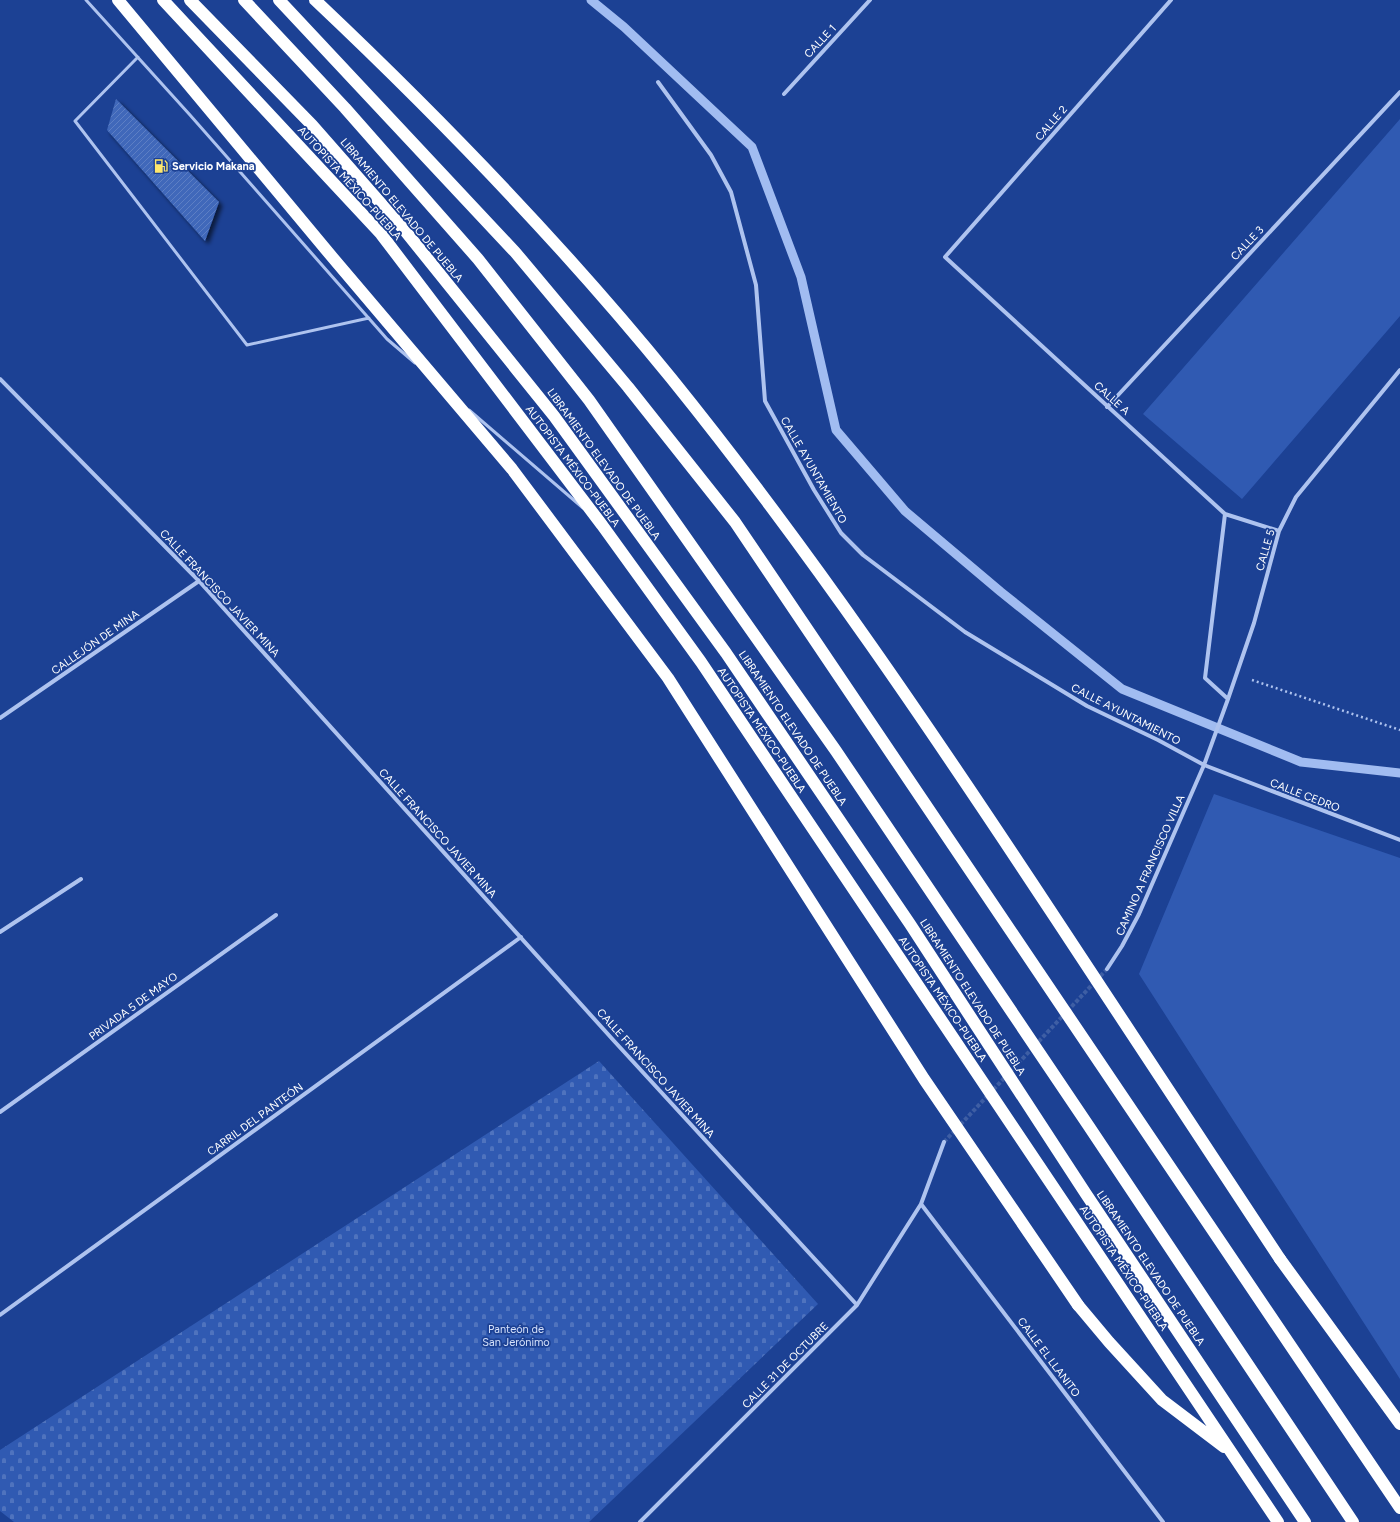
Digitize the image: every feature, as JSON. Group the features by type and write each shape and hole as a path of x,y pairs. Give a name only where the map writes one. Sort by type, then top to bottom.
{"highway":[{"path":"118,0 333,258 512,469 668,678 924,1078 1078,1305 1123,1358 1162,1400 1231,1452"},
{"name":"AUTOPISTA MÉXICO-PUEBLA","path":"163,0 381,234 602,525 701,662 1278,1522"},
{"name":"LIBRAMIENTO ELEVADO DE PUEBLA","path":"190,0 312,125 406,232 554,416 726,653 834,812 910,924 1305,1522"},
{"name":"LIBRAMIENTO ELEVADO DE PUEBLA","path":"244,0 345,108 478,259 589,400 841,758 1353,1522"},
{"path":"279,0 515,252 628,387 735,522 1400,1508"},
{"path":"315,0 380,62 471,154 540,227 671,379 766,501 858,625 944,749 1280,1259 1400,1424"}],"street":[{"name":"CALLE 1","path":"784,94 870,0"},
{"name":"CALLE 2","path":"945,257 1171,0"},
{"name":"CALLE AYUNTAMIENTO","path":"658,82 711,155 731,192 756,285 764,401 814,490 841,533 863,555 965,632 1087,706 1158,740 1204,766"},
{"name":"CALLE 3","path":"1107,407 1400,92"},
{"name":"CALLE A","path":"945,257 1107,407 1226,514 1279,530"},
{"name":"CALLE 5","path":"1204,766 1254,623 1279,530 1296,497 1400,370"},
{"name":"CALLE FRANCISCO JAVIER MINA","path":"0,379 199,581 614,1042 856,1305"},
{"path":"1226,514 1205,678 1228,699"},
{"name":"CALLEJÓN DE MINA","path":"0,718 199,581"},
{"name":"CALLE CEDRO","path":"1204,766 1400,840"},
{"name":"CAMINO A FRANCISCO VILLA","path":"1107,969 1122,946 1139,914 1204,766"},
{"path":"0,932 81,879"},
{"name":"PRIVADA 5 DE MAYO","path":"0,1112 276,915"},
{"name":"CARRIL DEL PANTEÓN","path":"0,1316 520,937"},
{"path":"921,1204 944,1142"},
{"name":"CALLE 31 DE OCTUBRE","path":"640,1522 856,1305 921,1204"},
{"name":"CALLE EL LLANITO","path":"921,1204 1163,1522"}],"lane":[{"path":"86,0 388,339 602,525"},
{"path":"138,57 75,120 247,345 368,318"}],"path":[{"path":"1236,675 1400,730"}],"green space":[{"path":"1400,119 1400,316 1242,499 1143,414"},
{"path":"1214,794 1400,858 1400,1379 1139,974"},
{"name":"Panteón de San Jerónimo","path":"599,1061 818,1304 589,1522 14,1522 0,1511 0,1450"}],"building":[{"name":"Servicio Makana","path":"116,99 219,202 205,241 107,130"}],"waterway":[{"path":"591,0 624,27 752,147 801,277 836,430 905,511 1001,592 1122,689 1301,762 1400,773"}],"tunnel":[{"path":"944,1142 1107,969"}],"place":[{"name":"Servicio Makana","path":"161,166"}]}
